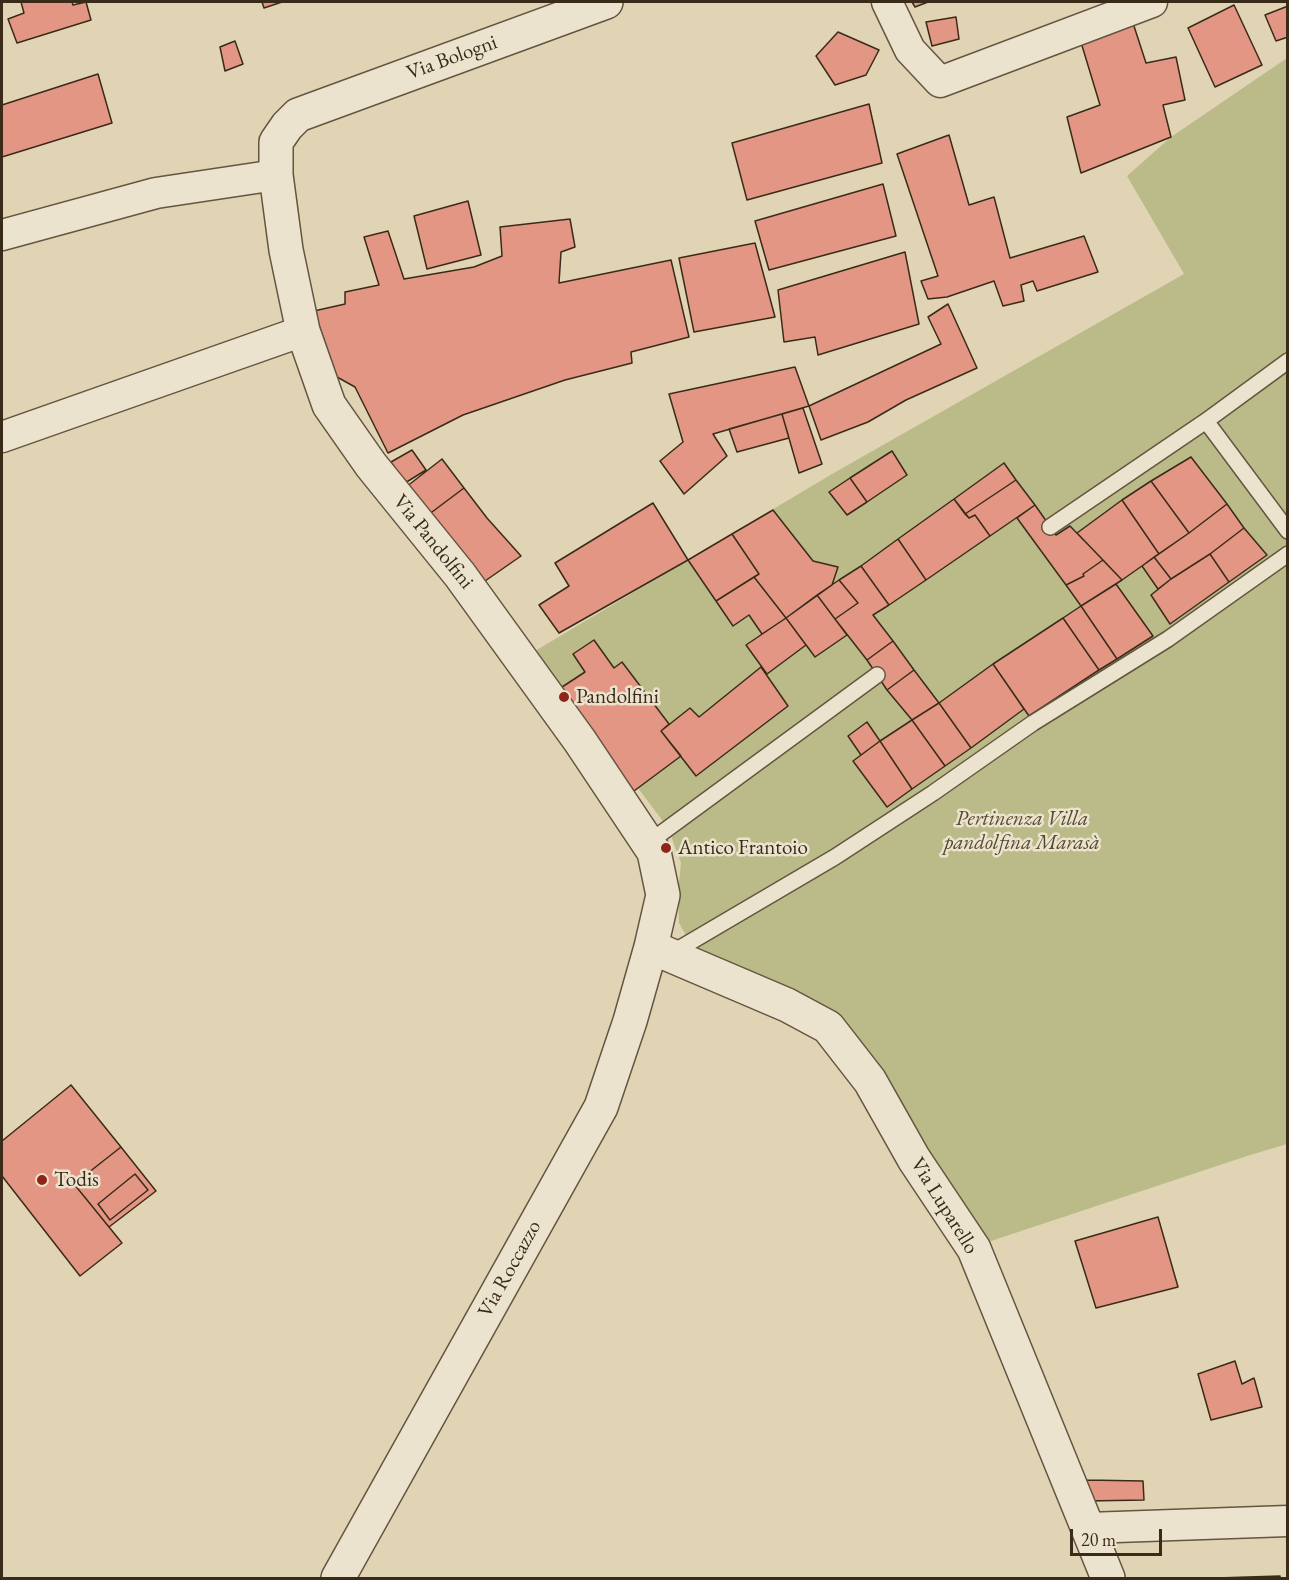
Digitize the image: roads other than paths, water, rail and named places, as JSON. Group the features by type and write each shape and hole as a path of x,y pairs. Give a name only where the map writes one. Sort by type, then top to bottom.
{"street":[{"name":"Via Bologni","path":"298,115 606,2"},
{"path":"887,2 910,50 940,82 1152,2"},
{"name":"Via Pandolfini","path":"298,115 276,142 276,176 286,250 303,331 329,405 371,465 460,575 516,651 580,741 654,852 663,895 659,951"},
{"path":"2,235 156,193 276,176"},
{"path":"2,437 303,331"},
{"name":"Via Luparello","path":"659,951 787,1005 828,1027 870,1081 914,1159 974,1250 1108,1578"},
{"name":"Via Roccazzo","path":"338,1578 601,1107 630,1021 659,951"},
{"path":"1088,1528 1287,1521"}],"lane":[{"path":"1050,526 1206,421 1287,361"},
{"path":"1206,421 1287,531"},
{"path":"659,951 845,851 1033,723 1168,639 1287,554"},
{"path":"648,843 877,675"}],"place":[{"name":"Pandolfini","path":"564,697"},
{"name":"Antico Frantoio","path":"666,848"},
{"name":"Todis","path":"42,1180"}],"park label":[{"name":"Pertinenza Villa pandolfina Marasà","path":"1022,831"}]}
